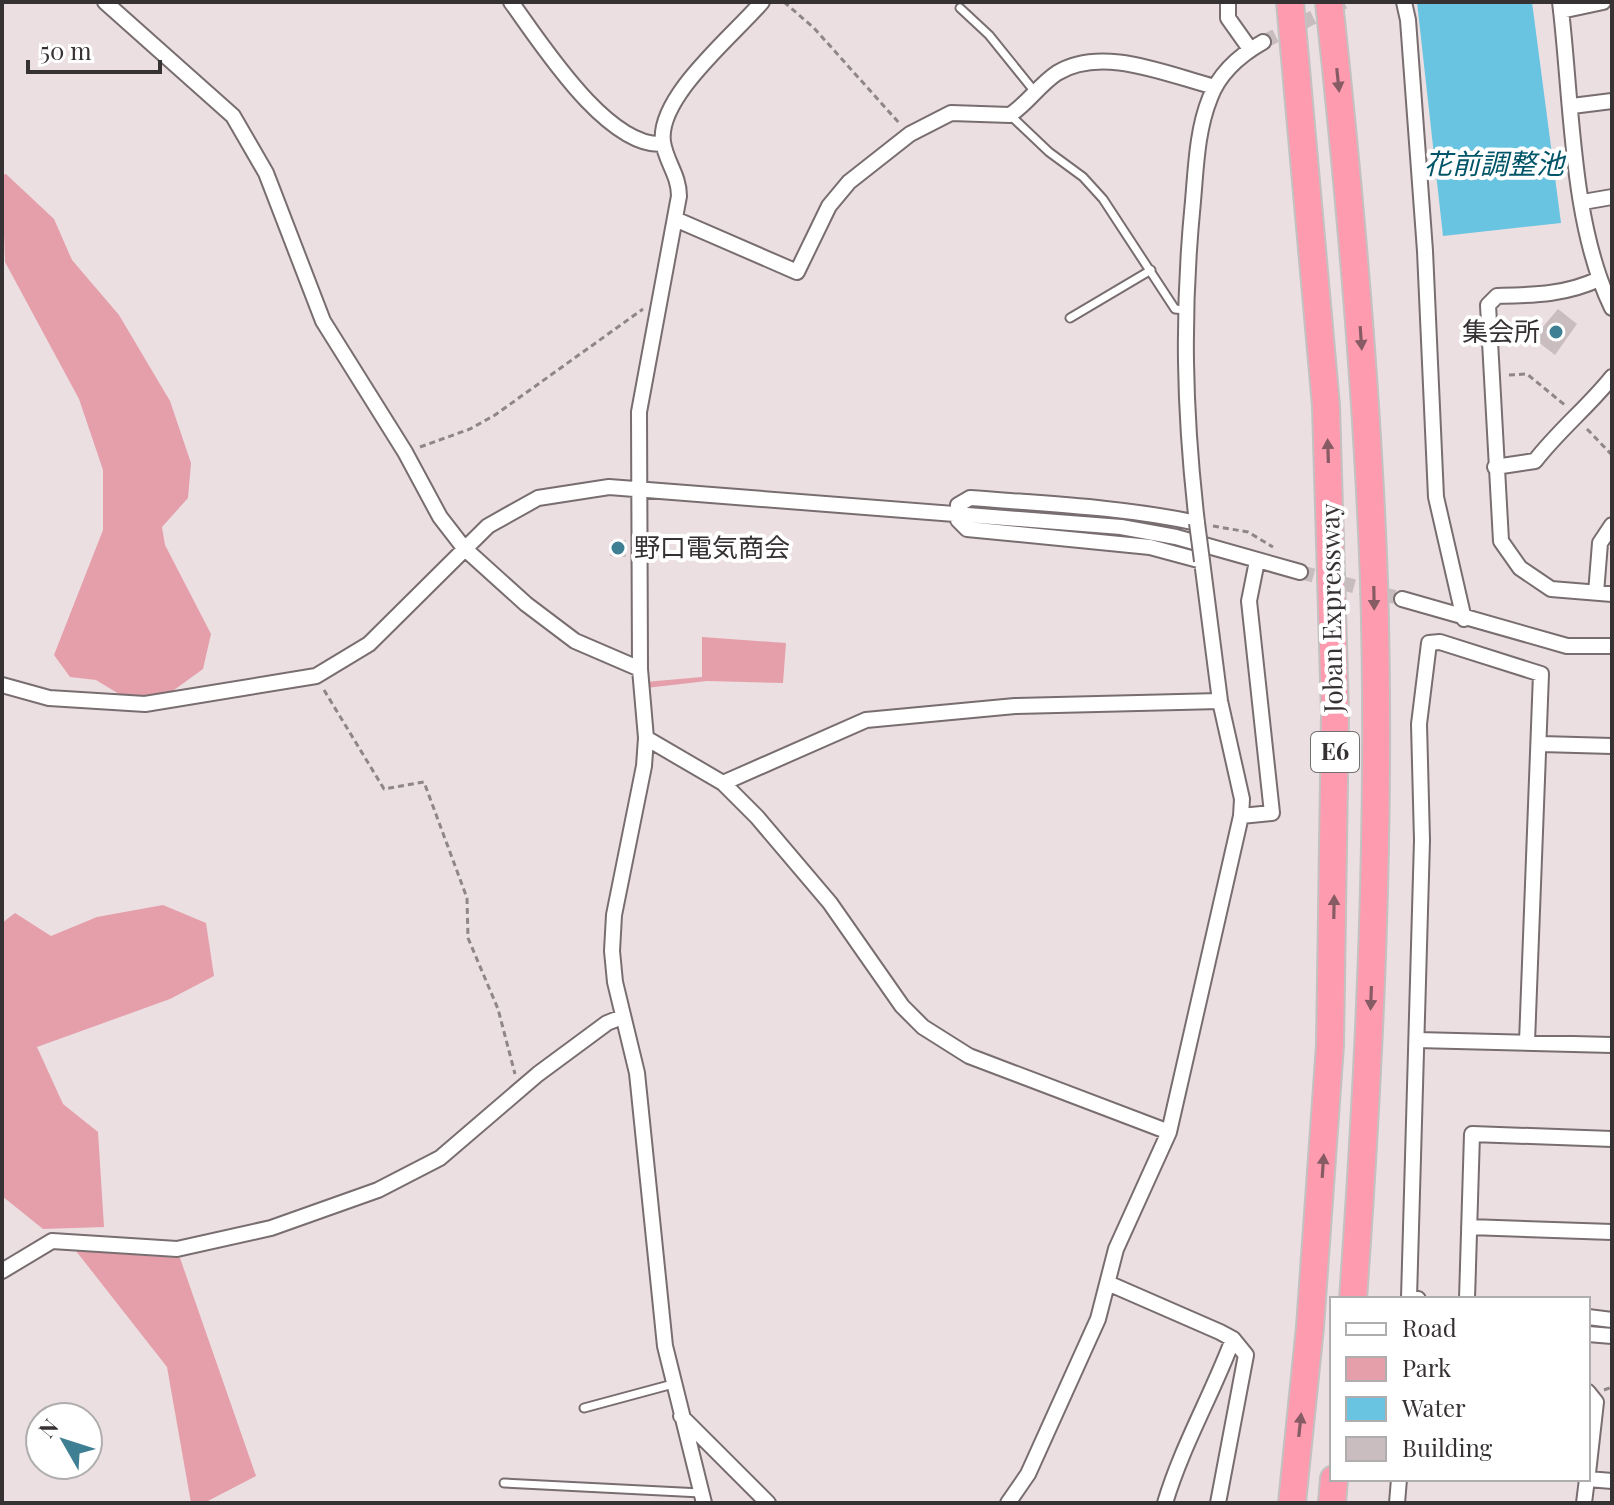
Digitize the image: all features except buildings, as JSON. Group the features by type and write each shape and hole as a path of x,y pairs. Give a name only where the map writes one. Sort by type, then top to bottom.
{"highway":[{"name":"Joban Expressway","path":"1290,2 1326,406 1335,713 1330,1045 1311,1312 1292,1503"},
{"name":"Joban Expressway","path":"1329,2 1353,228 1374,584 1370,1061 1353,1297"},
{"path":"1332,1503 1334,1481"}],"street":[{"path":"105,2 233,116 266,173 323,321 405,452 440,517 464,548 526,604 575,641 640,669"},
{"path":"511,2 596,109 641,141 663,144"},
{"path":"703,1498 673,1384 659,1311 637,1073 613,966 614,915 644,766 646,738 640,669 639,412 675,219 679,180 663,144 666,116 678,94 762,2"},
{"path":"1008,1503 1028,1474 1098,1319 1126,1222 1169,1132 1241,816 1242,799 1220,701 1197,523 1183,378 1185,310 1204,116 1215,87 1256,45 1228,18 1228,2"},
{"path":"1404,2 1408,20 1425,251 1436,497 1464,619"},
{"path":"1603,2 1561,6 1583,202 1599,279 1612,308"},
{"path":"675,219 797,272 829,206 849,182 910,134 951,113 1010,115 1057,73 1092,61 1114,62 1215,87"},
{"path":"1572,106 1612,101"},
{"path":"1583,202 1612,197"},
{"path":"1599,279 1577,289 1552,294 1497,296 1488,305 1497,525 1509,555 1536,581 1551,589 1612,594"},
{"path":"1495,467 1535,461 1561,428 1589,406 1612,377"},
{"path":"2,685 49,698 145,704 316,676 369,644 488,526 538,498 609,487 957,513 1153,532 1300,572"},
{"path":"1197,523 1151,513 970,498 958,505 957,513 958,520 967,529 1150,547 1202,561"},
{"path":"1596,593 1600,543 1612,525"},
{"path":"1241,816 1272,813 1249,601 1257,561"},
{"path":"1402,599 1567,646 1612,646"},
{"path":"1409,1297 1422,840 1419,724 1429,643 1440,642 1537,670 1543,682 1527,1042"},
{"path":"723,783 866,720 1015,706 1220,701"},
{"path":"646,738 723,783 757,817 830,903 895,997 923,1027 969,1056 1169,1132"},
{"path":"1541,744 1612,746"},
{"path":"2,1271 52,1241 177,1249 271,1228 378,1190 440,1158 520,1090 607,1023 622,1017"},
{"path":"1417,1040 1612,1045"},
{"path":"1467,1297 1472,1134 1612,1139"},
{"path":"1469,1227 1612,1232"},
{"path":"1110,1284 1233,1339 1246,1355 1218,1503"},
{"path":"1590,1317 1612,1320"},
{"path":"1590,1334 1612,1336"},
{"path":"1165,1503 1177,1463 1211,1396 1233,1339"},
{"path":"1590,1394 1596,1402 1590,1458"},
{"path":"681,1416 768,1503"},
{"path":"1590,1477 1612,1481"},
{"path":"1397,1503 1399,1481"},
{"path":"1584,1503 1587,1481"}],"lane":[{"path":"960,8 989,35 1036,93"},
{"path":"1010,115 1049,152 1083,177 1103,199 1175,309 1185,310"},
{"path":"1070,318 1151,270"},
{"path":"584,1408 673,1384"},
{"path":"504,1483 703,1498"}],"path":[{"path":"784,2 814,28 910,134"},
{"path":"405,452 470,429 495,415 658,298"},
{"path":"1491,377 1527,374 1569,409"},
{"path":"1581,422 1612,455"},
{"path":"1197,523 1248,532 1275,548"},
{"path":"316,676 384,789 424,782 467,898 468,938 498,1009 520,1090"}],"green space":[{"path":"6,174 54,219 72,260 119,315 170,401 191,463 188,498 162,527 165,545 211,634 203,669 167,695 129,700 96,680 70,677 54,655 103,530 103,470 79,399 5,262 2,175"},
{"path":"702,637 786,643 783,683 707,681 646,688 645,682 702,677"},
{"path":"163,905 206,923 214,976 170,999 37,1047 63,1104 98,1132 104,1227 43,1229 2,1196 2,923 15,913 51,936 97,917"},
{"path":"76,1251 180,1258 256,1476 204,1503 191,1503 167,1367"}],"water":[{"name":"花前調整池","path":"1417,2 1532,2 1561,223 1443,236"}],"tunnel":[{"path":"1263,42 1344,2"},
{"path":"1300,572 1402,599"}],"place":[{"name":"集会所","path":"1556,332"},
{"name":"野口電気商会","path":"618,548"}]}
